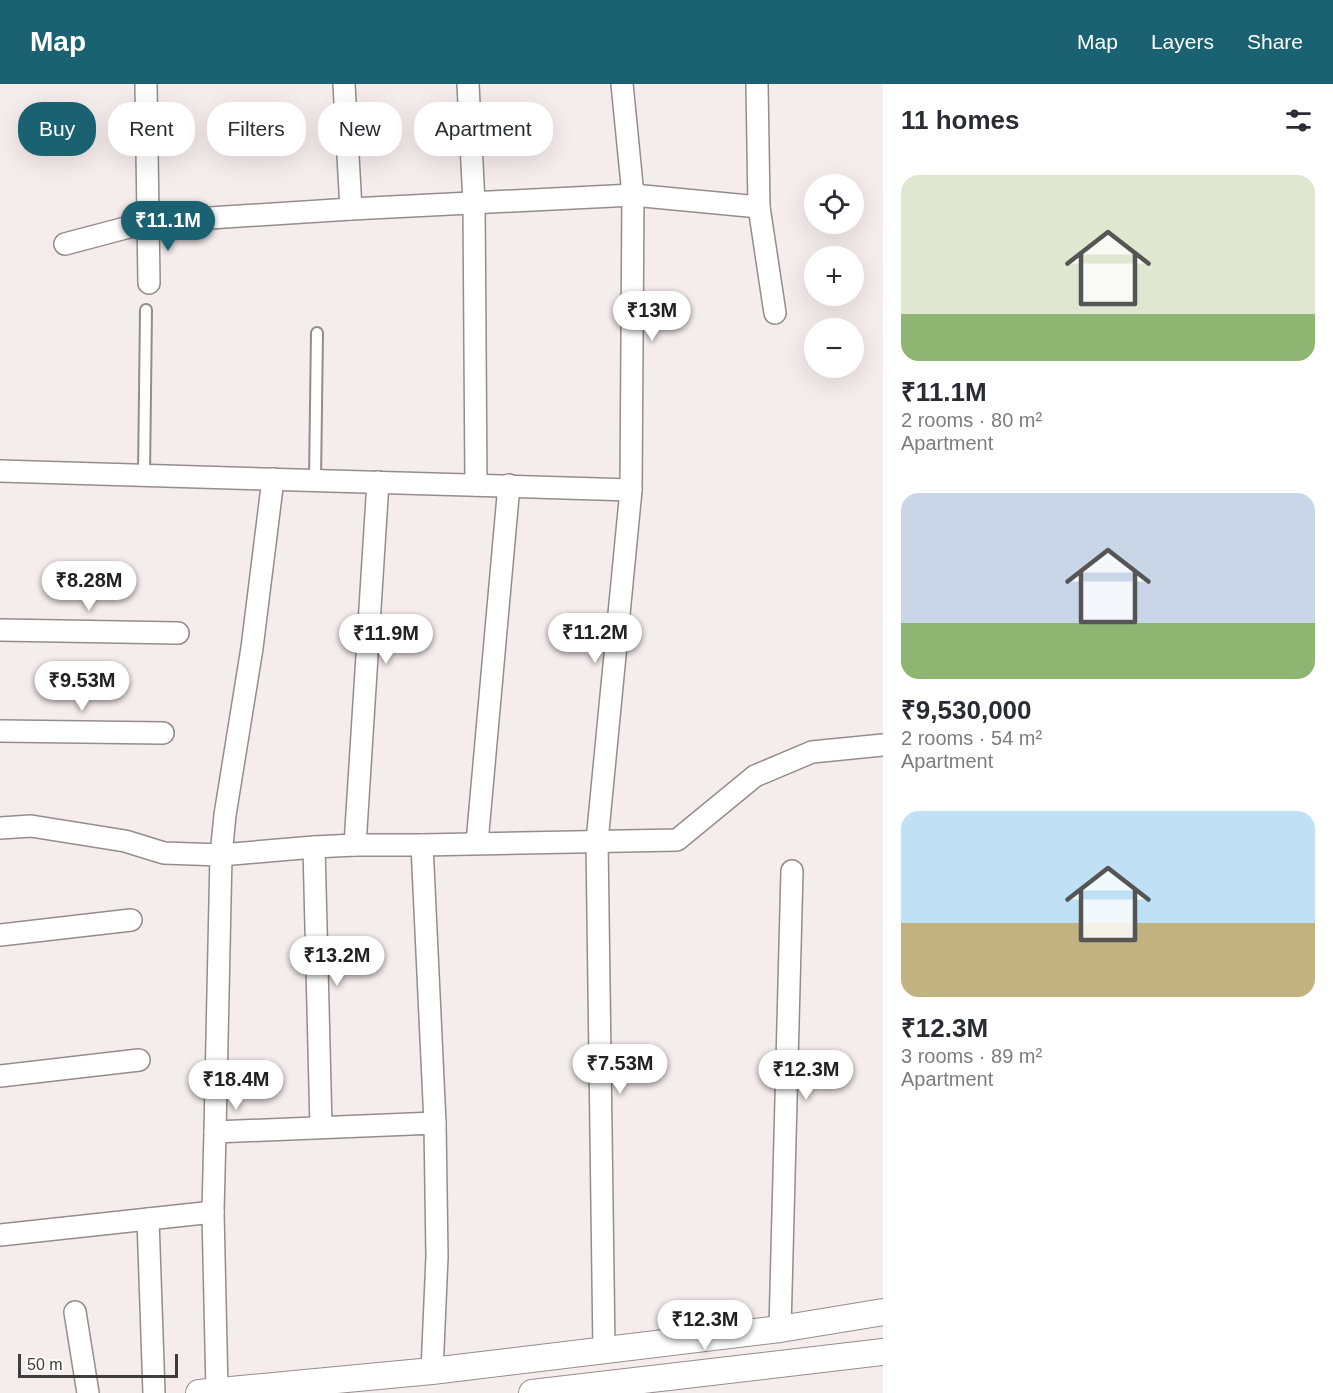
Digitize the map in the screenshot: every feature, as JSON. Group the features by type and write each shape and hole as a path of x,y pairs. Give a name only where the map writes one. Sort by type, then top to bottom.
{"street":[{"path":"146,84 149,283"},
{"path":"344,84 351,209"},
{"path":"468,84 474,203 476,485"},
{"path":"604,1350 597,841 632,490 633,195 622,84"},
{"path":"757,84 759,207 775,313"},
{"path":"65,243 148,222 351,209 633,195 759,207"},
{"path":"0,471 632,490"},
{"path":"273,479 252,648 225,815 221,855 208,1392 389,1385 432,1371 780,1329 883,1312"},
{"path":"356,845 378,482"},
{"path":"477,843 509,486"},
{"path":"0,630 178,633"},
{"path":"0,731 163,733"},
{"path":"0,828 30,826 124,841 164,854 221,855 356,845 677,840 755,776 812,752 883,745"},
{"path":"422,845 435,1123 437,1257 432,1371"},
{"path":"314,847 321,1127"},
{"path":"780,1329 792,872"},
{"path":"0,934 130,920"},
{"path":"0,1076 140,1060"},
{"path":"215,1132 435,1123"},
{"path":"0,1235 213,1212"},
{"path":"148,1219 154,1393"},
{"path":"75,1312 88,1393"},
{"path":"532,1393 883,1352"}],"lane":[{"path":"144,475 146,310"},
{"path":"315,480 317,333"}]}
